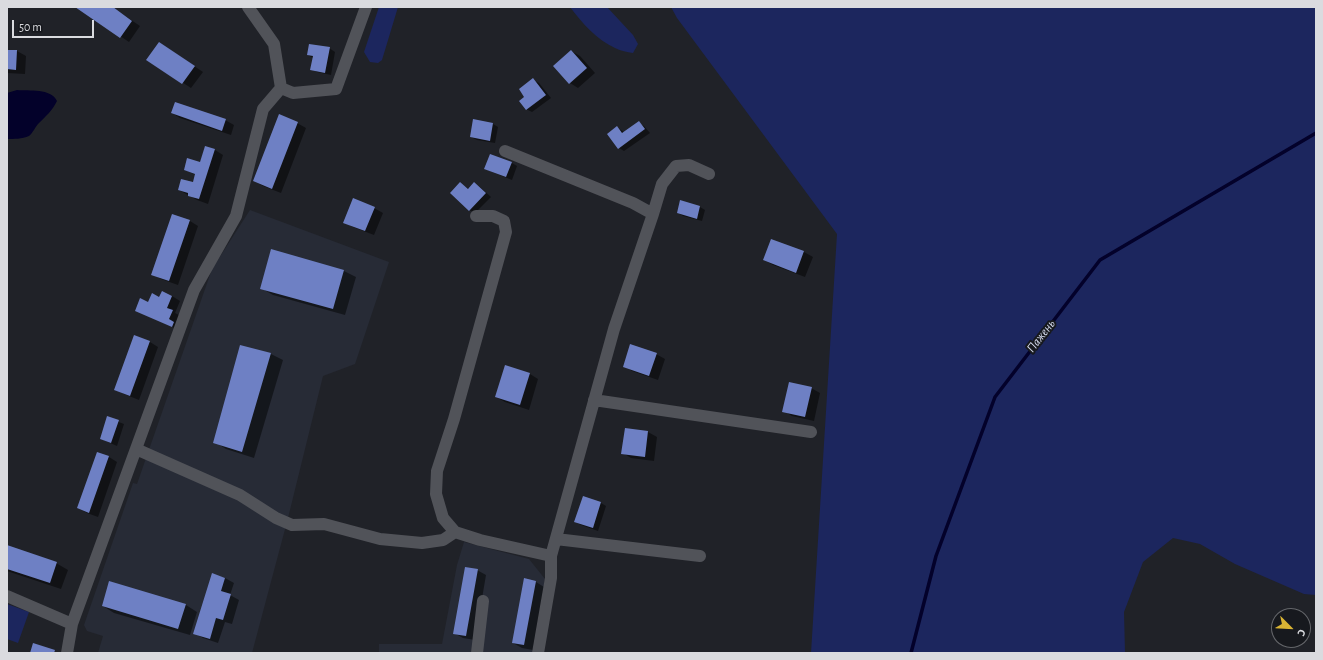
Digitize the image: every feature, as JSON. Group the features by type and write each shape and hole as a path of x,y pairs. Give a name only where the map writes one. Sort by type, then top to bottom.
{"street":[{"path":"68,653 72,624 194,290 236,216 263,109 281,88 274,44 248,7"},
{"path":"281,88 293,93 336,89 366,7"},
{"path":"505,151 634,203 653,214"},
{"path":"538,653 551,578 551,556 614,329 662,184 676,166 688,165 709,174"},
{"path":"476,216 493,216 504,221 506,232 454,419 437,471 436,494 442,518 455,532 480,540 551,556"},
{"path":"594,400 811,432"},
{"path":"136,449 240,495 276,518 292,524 324,524 380,540 422,544 443,540 455,532"},
{"path":"556,539 700,556"},
{"path":"7,596 72,624"},
{"path":"477,653 483,601"}],"shaded area":[{"path":"379,7 398,7 382,60 378,63 370,62 364,52"},
{"path":"570,7 607,7 633,35 638,44 633,53 608,45 585,25"},
{"path":"671,7 1316,7 1316,595 1304,594 1235,564 1200,544 1173,538 1143,562 1124,612 1125,653 811,653 837,234 677,18"},
{"path":"250,210 389,262 355,364 323,376 288,518 252,653 98,653 103,636 87,631 84,625 133,483 137,484 212,269"},
{"path":"464,542 529,559 545,579 532,653 379,653 379,644 442,644 457,565"},
{"path":"7,604 29,612 18,643 7,639"}],"water":[{"path":"17,90 45,92 54,97 57,101 51,111 29,136 7,139 7,93"}],"building":[{"path":"75,7 113,7 132,21 120,38"},
{"path":"159,42 195,66 182,84 146,60"},
{"path":"309,44 330,47 325,73 310,70 313,56 307,55"},
{"path":"7,50 17,50 16,70 7,69"},
{"path":"571,50 587,68 569,84 553,66"},
{"path":"533,78 546,95 526,110 519,101 524,97 519,89"},
{"path":"175,102 226,119 222,131 171,113"},
{"path":"279,114 298,122 272,189 253,181"},
{"path":"473,119 493,123 490,141 470,137"},
{"path":"639,121 645,129 618,149 607,134 617,126 622,133"},
{"path":"205,146 215,149 199,199 188,196 188,193 178,190 181,179 193,182 195,174 184,170 187,158 200,162"},
{"path":"490,154 512,162 506,177 484,169"},
{"path":"460,182 468,189 474,182 486,193 469,211 450,193"},
{"path":"353,198 375,207 365,231 343,223"},
{"path":"680,200 700,206 697,219 677,213"},
{"path":"172,214 190,220 169,281 151,275"},
{"path":"771,239 804,251 796,273 763,260"},
{"path":"271,249 344,270 333,309 260,289"},
{"path":"162,291 172,296 167,308 173,310 169,319 174,322 172,327 135,311 140,298 148,302 152,293 159,297"},
{"path":"134,335 150,341 130,396 114,390"},
{"path":"630,344 657,353 649,376 623,367"},
{"path":"240,345 271,353 242,452 213,443"},
{"path":"505,365 530,373 520,405 495,397"},
{"path":"789,382 812,387 805,417 782,412"},
{"path":"107,416 119,420 111,443 100,439"},
{"path":"625,428 648,431 645,457 621,454"},
{"path":"97,452 109,456 89,513 77,508"},
{"path":"583,496 601,502 593,528 574,522"},
{"path":"7,545 57,562 50,583 7,569"},
{"path":"465,567 478,569 466,636 453,634"},
{"path":"212,573 225,578 221,591 231,594 223,620 216,618 210,639 193,634"},
{"path":"524,578 536,581 524,645 512,643"},
{"path":"109,581 186,604 178,629 102,606"},
{"path":"33,643 55,650 54,653 30,653"}],"waterway":[{"name":"Пажень","path":"911,653 936,556 995,397 1100,260 1316,133"}]}
